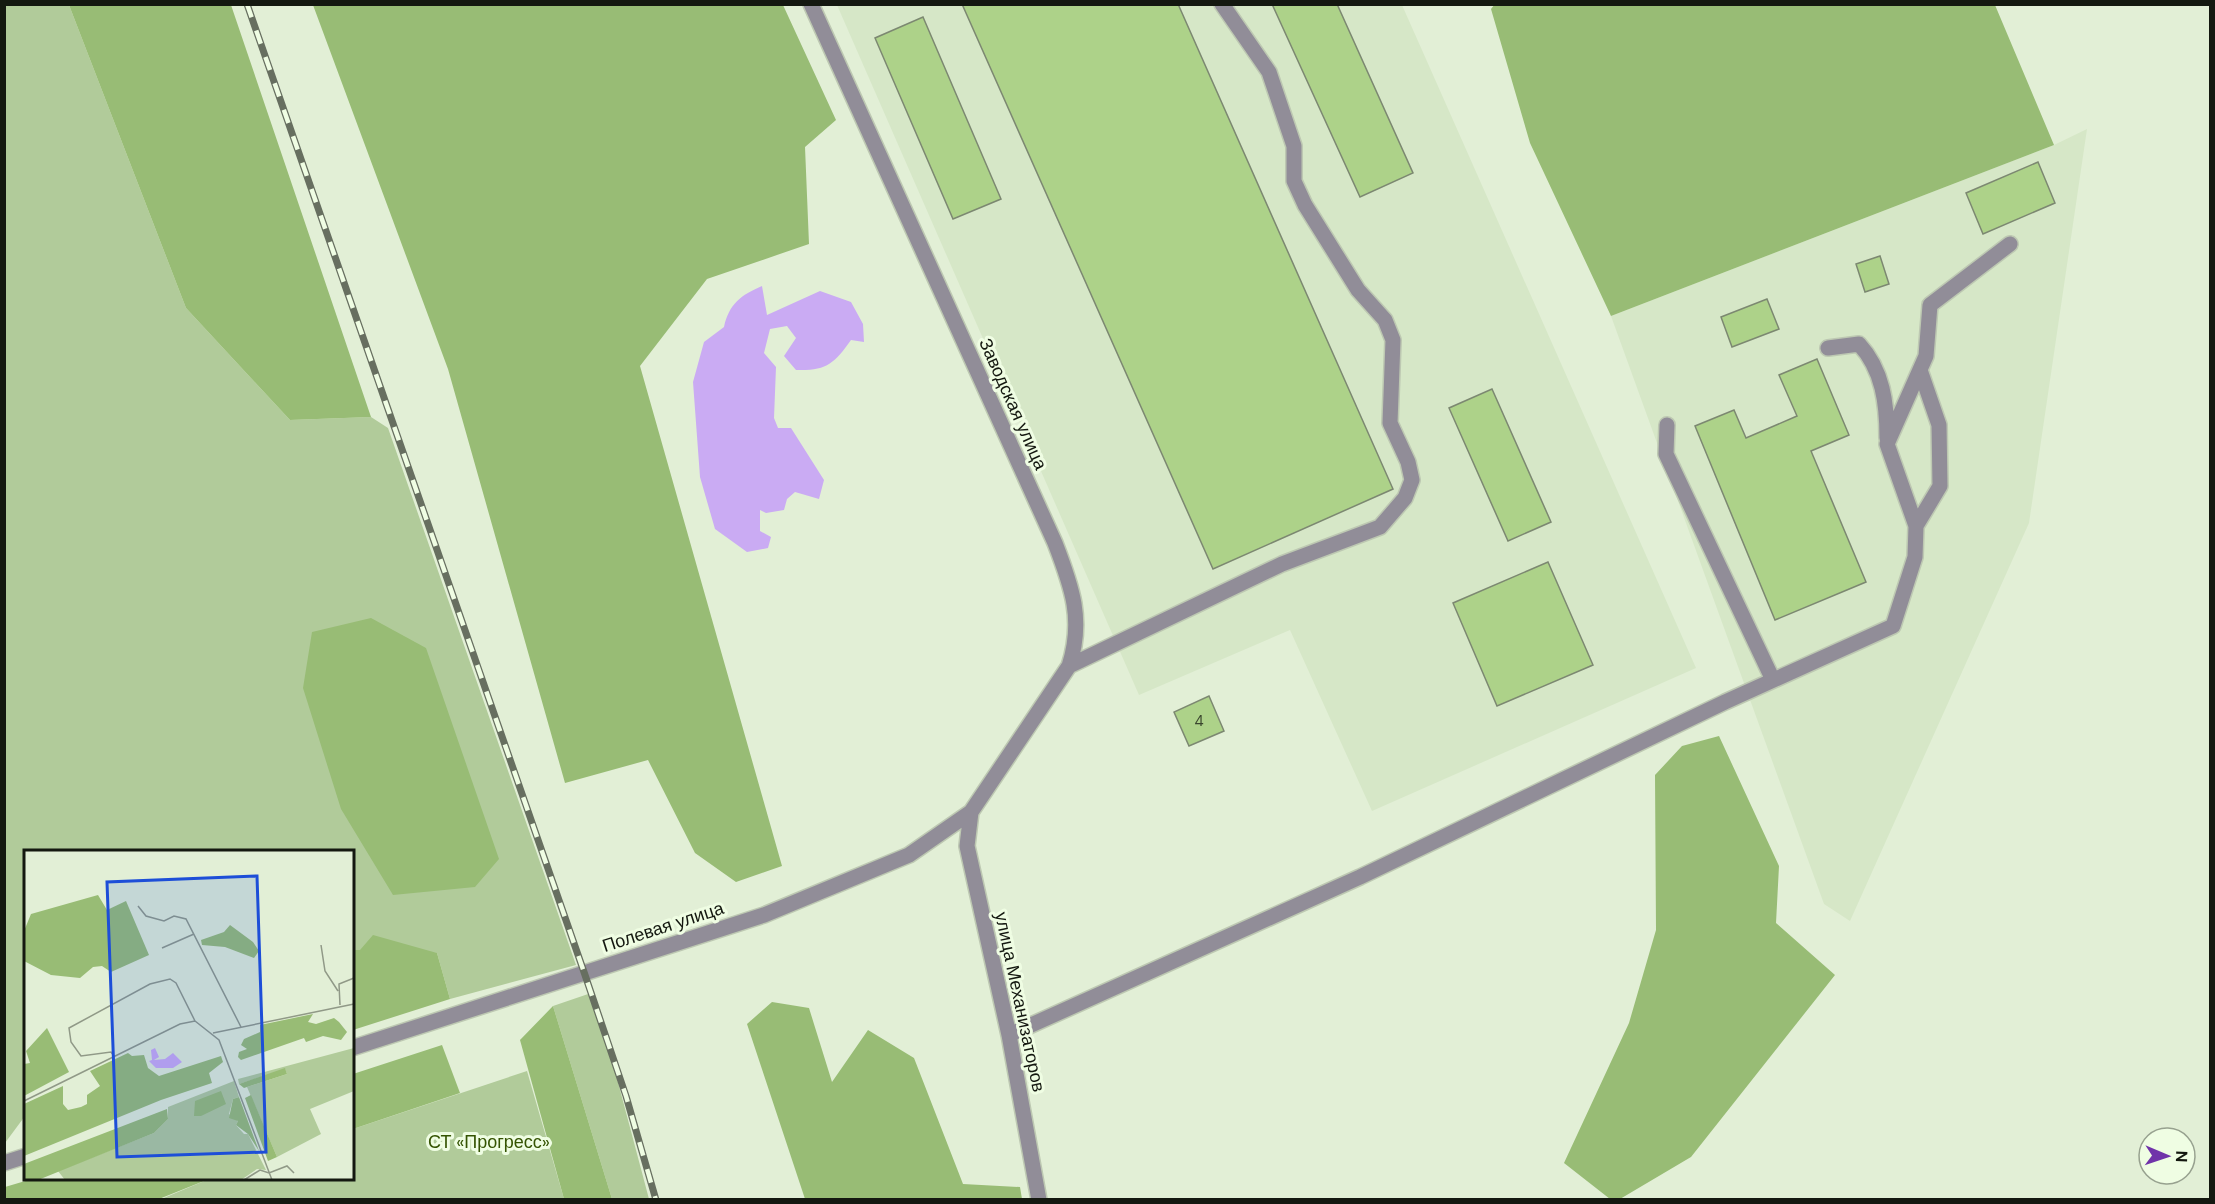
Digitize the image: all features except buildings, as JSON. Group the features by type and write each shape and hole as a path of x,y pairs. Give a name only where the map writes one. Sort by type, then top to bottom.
{"street":[{"path":"1069,666 1282,564 1380,527 1406,498 1412,480 1408,462 1390,423 1393,340 1384,320 1358,290 1305,204 1294,181 1294,146 1269,72 1222,4"},
{"name":"Заводская улица","path":"817,7 1055,543 1070,582 1077,615 1076,644 1069,666 971,812"},
{"path":"1887,444 1926,356 1930,305 2010,244"},
{"path":"1009,1035 1360,877 1773,680 1893,626 1915,557 1917,526 1887,444 1887,403 1872,357 1859,344 1828,348"},
{"path":"1917,526 1940,486 1939,425 1920,370"},
{"path":"1667,425 1666,454 1773,680"},
{"name":"улица Механизаторов","path":"971,812 967,846 1009,1035 1039,1200"},
{"name":"Полевая улица","path":"354,1047 764,915 909,855 971,812"},
{"path":"4,1163 24,1157"}],"shaded area":[{"path":"837,5 1402,5 1696,668 1372,811 1290,630 1139,695"},
{"path":"2087,129 2029,523 1850,921 1824,904 1611,316 2054,145"},
{"path":"762,286 767,315 820,291 851,302 863,324 864,342 851,340 834,360 822,367 796,370 784,356 796,338 787,326 770,329 764,353 776,367 774,418 778,428 791,428 824,480 819,499 795,492 787,499 784,510 766,513 760,510 760,531 771,537 768,548 747,552 715,529 700,477 693,382 704,342 724,327 729,312 737,301"}],"green space":[{"path":"1495,4 1995,5 2054,145 1611,316 1530,143 1491,9"},
{"path":"5,5 69,5 186,308 290,420 371,417 388,428 576,965 450,999 437,953 354,950 354,850 24,850 24,1117 5,1143"},
{"path":"69,5 231,5 371,417 290,420 186,308"},
{"path":"313,5 783,5 836,120 805,147 809,244 707,279 640,366 782,866 736,882 695,853 648,760 565,783 448,369"},
{"path":"371,618 426,648 499,859 475,887 393,895 341,809 303,688 312,632"},
{"path":"1719,736 1779,866 1776,923 1835,975 1691,1157 1620,1199 1610,1199 1564,1163 1629,1023 1656,930 1655,775 1682,746"},
{"path":"373,935 437,953 450,999 354,1030 354,950 360,950"},
{"path":"594,992 649,1199 612,1199 553,1006"},
{"path":"772,1002 809,1008 832,1082 868,1030 914,1058 963,1184 1020,1187 1022,1199 805,1199 747,1024"},
{"path":"553,1006 612,1199 564,1199 520,1040"},
{"path":"442,1045 460,1093 354,1129 354,1074"},
{"name":"СТ «Прогресс»","path":"527,1071 564,1199 159,1200 207,1180 354,1180 354,1129"},
{"path":"29,1180 206,1180 159,1199 5,1199 5,1187"}],"railway":[{"path":"247,4 584,972 626,1096 656,1200"}]}
